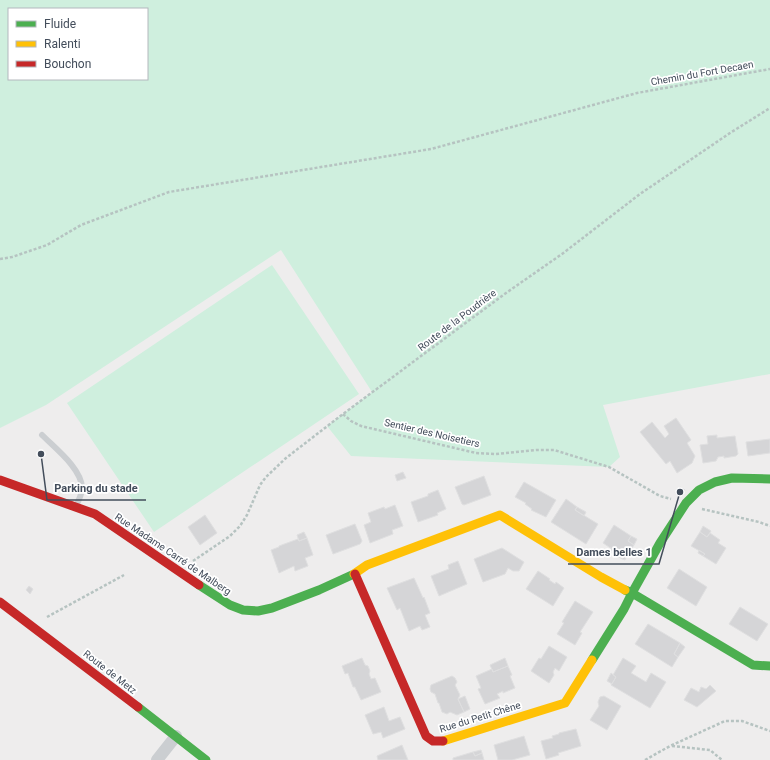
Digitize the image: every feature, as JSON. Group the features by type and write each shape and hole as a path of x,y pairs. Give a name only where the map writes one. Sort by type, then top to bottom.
{"street":[{"path":"770,479 732,478 715,482 699,490 686,503 660,543 632,593 753,665 770,666"},
{"name":"Rue Madame Carré de Malberg","path":"0,480 95,514 227,604 240,609 253,611 267,609 324,588 355,574 367,565 500,516 601,577 632,593"},
{"name":"Rue du Petit Chêne","path":"355,574 426,736 434,741 443,741 565,703 624,609 632,593"},
{"name":"Route de Metz","path":"0,602 206,760"},
{"path":"157,760 176,736"}],"lane":[{"path":"42,435 77,471 82,486 81,494 75,507"}],"path":[{"name":"Chemin du Fort Decaen","path":"0,259 12,257 46,245 81,225 169,192 431,149 637,93 770,69"},
{"name":"Route de la Poudrière","path":"182,574 195,560 230,536 240,526 266,477 286,458 506,293 562,254 640,194 730,133 770,108"},
{"name":"Sentier des Noisetiers","path":"343,414 350,420 362,426 476,452 496,454 554,450 609,466 660,496 701,509 759,522 770,526"},
{"path":"34,627 39,621 58,610 124,575"},
{"path":"645,760 670,746 725,721 742,722 770,730"},
{"path":"670,746 710,750 722,760"}],"green space":[{"path":"0,0 770,0 770,374 603,405 620,457 609,467 351,456 327,426 372,392 281,250 46,405 0,428"},
{"path":"272,265 359,394 154,532 67,403"}],"building":[{"path":"676,418 691,440 687,443 695,456 692,463 677,473 670,461 666,464 640,432 652,422 665,438 669,434 664,426"},
{"path":"717,435 717,438 735,436 738,454 736,456 724,458 724,456 718,457 716,461 703,463 700,445 708,444 707,436"},
{"path":"770,439 770,453 748,456 746,442"},
{"path":"403,472 406,478 397,481 395,475"},
{"path":"484,476 491,495 464,505 462,504 455,487"},
{"path":"524,482 556,500 546,517 531,510 532,509 525,504 526,503 515,497"},
{"path":"680,487 685,490 680,496 675,493"},
{"path":"438,490 446,509 437,513 438,515 418,522 411,502 428,496 428,494"},
{"path":"566,499 577,507 575,510 598,524 586,544 551,522"},
{"path":"395,505 403,526 392,530 393,534 370,543 364,525 371,522 368,513 384,507 385,509"},
{"path":"577,507 586,512 584,516 575,510"},
{"path":"205,515 217,533 200,545 188,527"},
{"path":"355,524 362,541 360,544 333,554 326,535"},
{"path":"614,525 631,536 628,541 634,545 622,559 610,552 612,549 603,543"},
{"path":"703,526 711,531 707,537 700,532"},
{"path":"304,532 307,538 299,541 297,535"},
{"path":"700,532 707,537 710,533 720,540 718,543 726,548 716,564 703,556 705,554 691,546"},
{"path":"631,536 637,539 634,545 628,541"},
{"path":"307,538 313,555 305,558 308,566 295,571 294,566 279,573 271,550 298,539 299,541"},
{"path":"502,548 524,562 519,571 513,571 508,568 505,574 483,582 474,559"},
{"path":"699,550 705,554 703,556 698,553"},
{"path":"625,554 627,555 625,560 622,559"},
{"path":"458,561 467,584 439,596 431,576 449,569 448,565"},
{"path":"679,569 707,587 696,606 667,588"},
{"path":"538,571 555,584 556,582 564,588 553,606 526,589"},
{"path":"414,578 430,613 425,615 430,627 422,630 420,626 409,631 400,608 397,610 387,588"},
{"path":"29,586 33,589 30,594 26,590"},
{"path":"575,601 593,612 580,632 582,633 575,645 557,634 564,623 562,622"},
{"path":"740,607 768,624 757,641 729,624"},
{"path":"648,624 680,643 674,654 678,657 672,667 635,644"},
{"path":"680,643 685,647 678,657 674,654"},
{"path":"549,646 567,657 559,671 555,668 553,672 554,675 549,683 531,671"},
{"path":"362,658 365,665 368,666 371,679 375,678 381,692 361,700 355,687 353,687 348,673 345,674 342,666"},
{"path":"505,658 508,666 493,672 490,665"},
{"path":"623,658 636,666 631,673 646,682 651,673 666,682 650,708 611,685 616,677 613,675"},
{"path":"508,666 515,688 497,694 500,698 485,704 478,689 481,688 476,676 492,669 493,672"},
{"path":"611,673 616,677 612,684 607,681"},
{"path":"452,676 457,682 455,685 460,695 458,699 464,712 457,715 450,712 447,714 442,712 435,694 431,692 430,689 431,685"},
{"path":"710,685 716,691 697,707 684,700 691,688 699,692 701,687 706,689"},
{"path":"465,696 470,709 464,712 458,699"},
{"path":"604,696 621,706 607,730 590,720 599,706 598,702 600,697"},
{"path":"384,707 389,721 400,717 405,729 383,738 381,732 373,734 365,715"},
{"path":"576,729 581,746 558,753 559,755 546,759 541,741 553,738 552,736 559,733"},
{"path":"524,736 530,755 512,760 498,760 494,745"},
{"path":"402,745 408,760 378,760 377,756"},
{"path":"481,750 482,753 475,756 473,752"},
{"path":"473,752 475,756 482,753 484,760 453,760 453,758"}],"traffic: fast":[{"path":"625,590 632,593 660,543 686,503 699,490 715,482 732,478 770,479"},
{"path":"199,585 230,605 243,610 258,611 272,608 319,590 354,574"},
{"path":"592,660 624,609 632,593 753,665 770,666"},
{"path":"138,707 206,760"}],"traffic: slow":[{"path":"354,574 367,565 500,515 601,577 625,590"},
{"path":"443,741 565,703 592,660"}],"traffic: jam":[{"path":"0,480 95,514 199,585"},
{"path":"355,574 426,736 433,741 443,741"},
{"path":"0,602 138,707"}],"place":[{"name":"Parking du stade","path":"41,454"},
{"name":"Dames belles 1","path":"680,492"}]}
